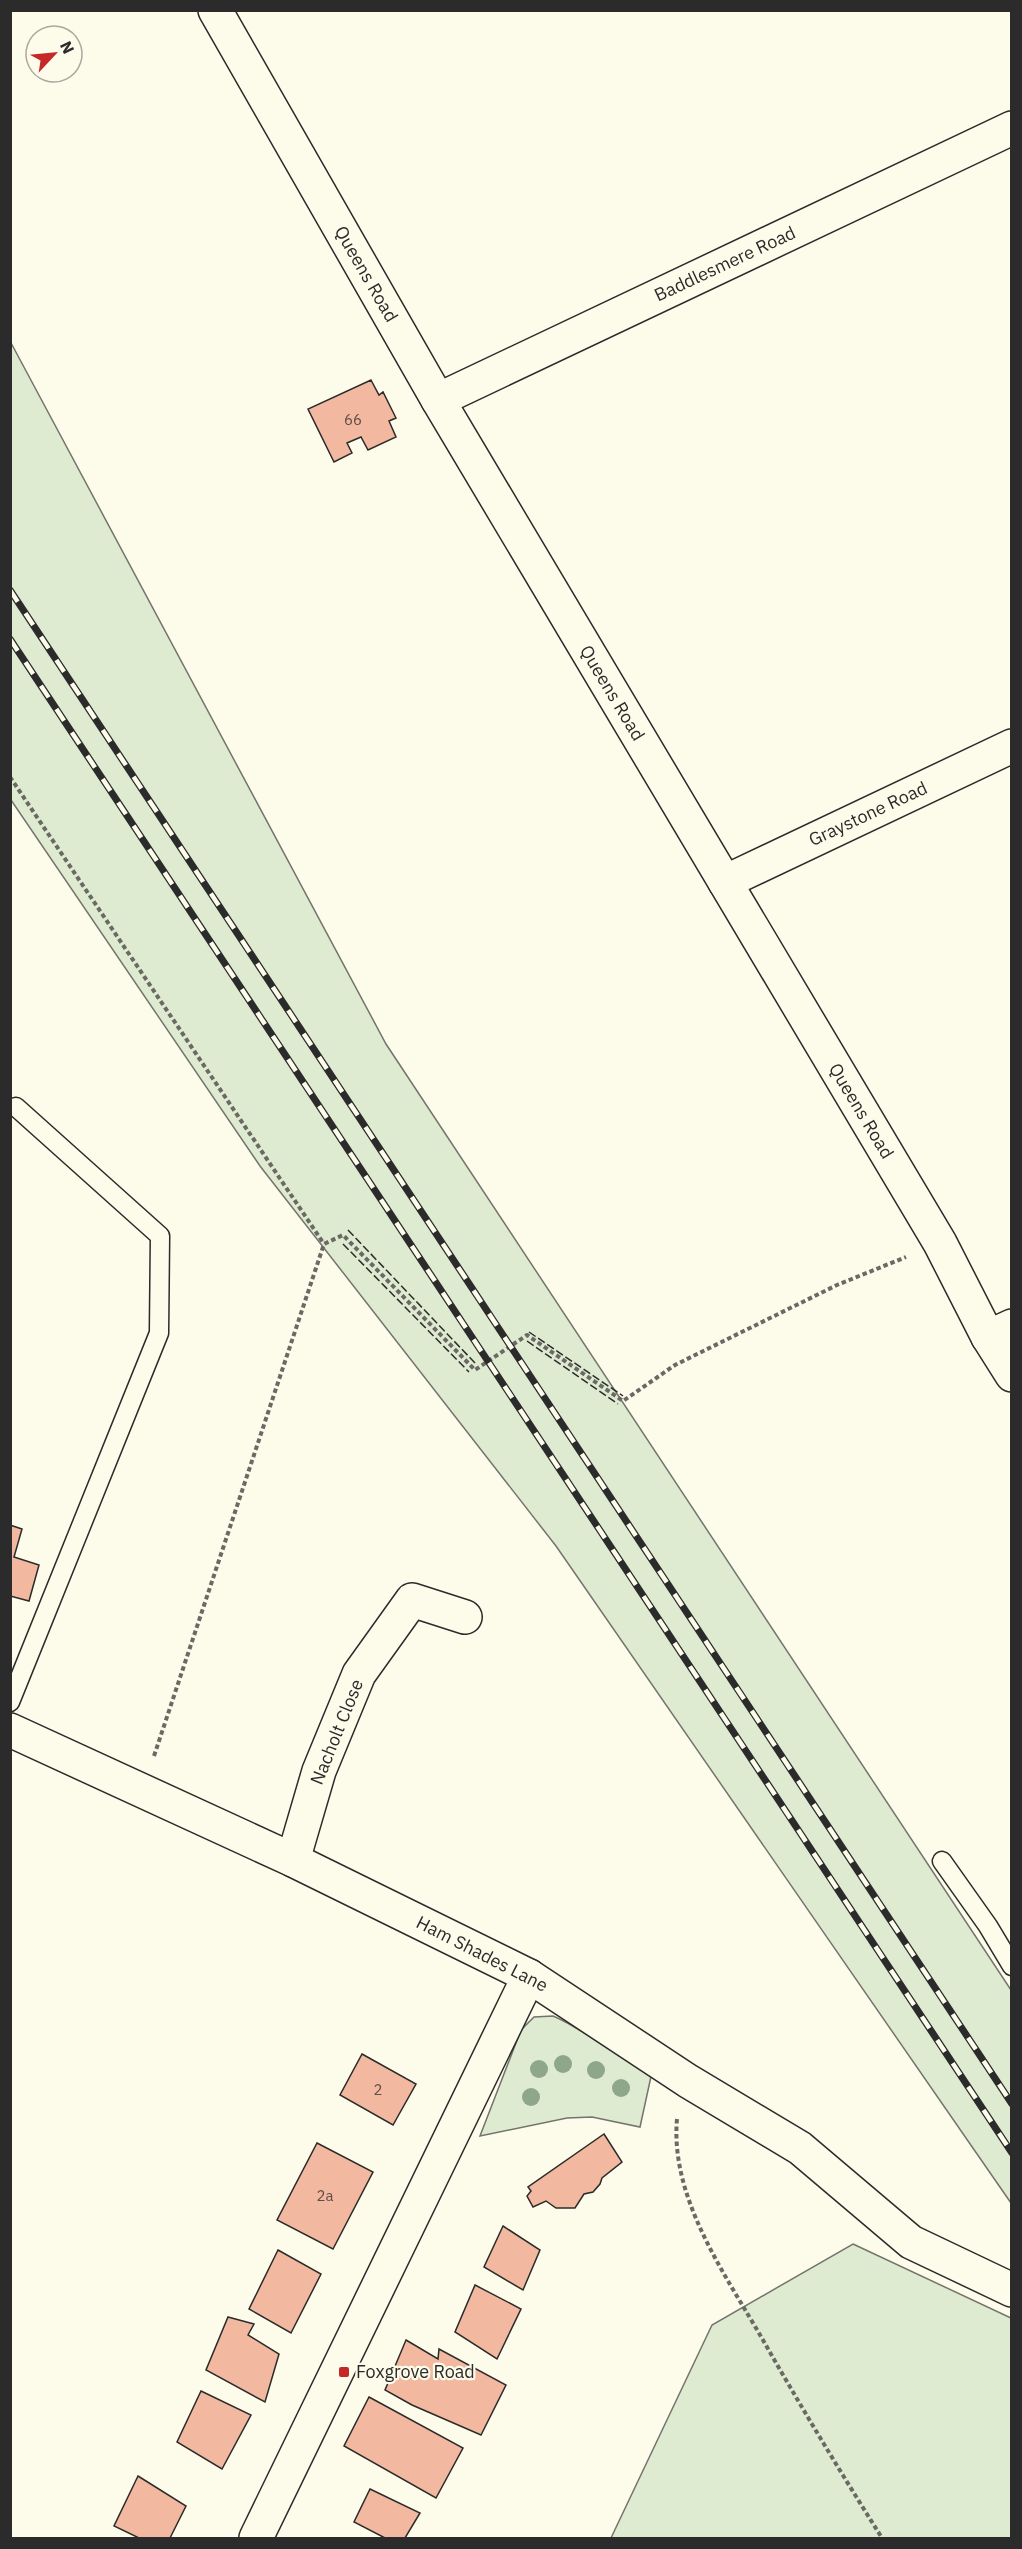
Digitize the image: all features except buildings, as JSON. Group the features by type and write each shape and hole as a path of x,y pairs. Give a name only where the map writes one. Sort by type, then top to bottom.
{"street":[{"name":"Queens Road","path":"215,10 438,400 940,1243 1000,1331 1011,1375"},
{"name":"Baddlesmere Road","path":"438,400 1011,128"},
{"name":"Graystone Road","path":"725,882 1011,746"},
{"name":"Nacholt Close","path":"293,1860 319,1771 358,1674 412,1600 465,1617"},
{"name":"Ham Shades Lane","path":"10,1730 293,1860 529,1976 688,2081 800,2148 911,2242 1011,2290"},
{"path":"256,2538 529,1976"}],"lane":[{"path":"10,1702 159,1333 160,1236 16,1107"},
{"path":"942,1862 988,1926 1011,1966"}],"path":[{"path":"10,777 324,1244"},
{"path":"143,1791 324,1244 343,1235 475,1370 527,1335 623,1401 675,1365 837,1286 940,1243"},
{"path":"688,2081 677,2115 675,2139 687,2194 715,2262 882,2538"}],"green space":[{"path":"10,341 386,1044 1011,1990 1011,2203 556,1546 260,1166 11,800"},
{"path":"553,2016 579,2029 626,2060 652,2072 640,2127 592,2117 567,2118 480,2136 521,2030 534,2017"},
{"path":"853,2244 1011,2318 1011,2538 611,2538 712,2325"}],"railway":[{"path":"10,590 1012,2104"},
{"path":"10,639 1012,2153"}],"fence":[{"path":"348,1230 475,1363"},
{"path":"343,1244 469,1372"},
{"path":"529,1332 623,1396"},
{"path":"527,1341 618,1404"}],"place":[{"name":"Foxgrove Road","path":"344,2372"}]}
